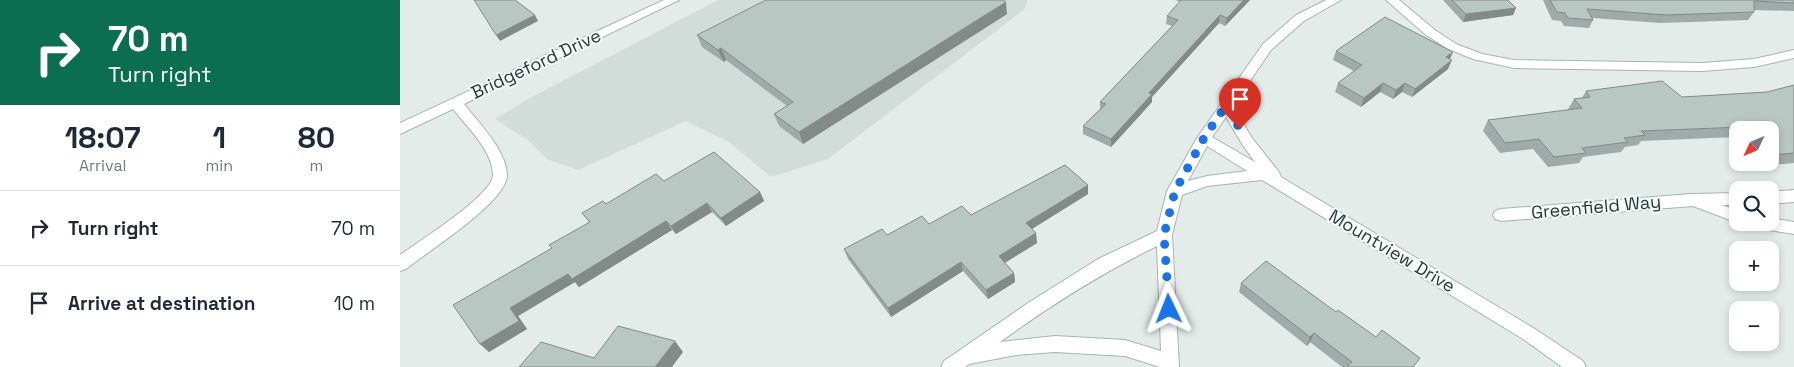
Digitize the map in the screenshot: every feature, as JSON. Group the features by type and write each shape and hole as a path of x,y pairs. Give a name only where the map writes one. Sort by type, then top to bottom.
{"street":[{"name":"Bridgeford Drive","path":"400,129 673,0"},
{"path":"965,356 1016,347 1055,344 1125,348 1170,364 1164,235 1175,191 1204,138 1267,47 1300,18 1334,0"},
{"path":"1392,0 1444,41 1458,49 1486,59 1514,64 1702,67 1754,63 1794,54"},
{"path":"400,264 484,202 495,190 500,176 498,163 455,102"},
{"path":"1226,105 1247,141 1280,184"},
{"name":"Mountview Drive","path":"1204,138 1529,334 1577,367"},
{"path":"1175,191 1208,182 1265,174"},
{"path":"1779,197 1794,196"},
{"name":"Greenfield Way","path":"1501,215 1691,200 1729,199"},
{"name":"Greenfield Way","path":"1691,200 1729,214"},
{"path":"1779,226 1794,228"},
{"path":"950,367 1034,308 1104,264 1164,235"}],"shaded area":[{"path":"718,0 1027,0 1025,9 828,159 771,177 729,142 686,121 578,170 547,159 528,140 495,119 528,99"}],"building":[{"path":"474,0 515,0 535,15 496,35"},
{"path":"766,0 1003,0 1006,2 799,132 774,114 793,102 721,48 718,50 697,35"},
{"path":"1181,0 1244,0 1227,18 1220,15 1149,93 1152,94 1111,139 1083,126 1106,104 1100,102 1178,20 1167,16"},
{"path":"1452,0 1508,0 1516,8 1466,14"},
{"path":"1550,0 1794,0 1794,3 1754,1 1754,12 1666,15 1587,9 1593,20 1568,18 1565,13 1557,12"},
{"path":"1385,17 1453,52 1446,57 1452,60 1415,89 1405,83 1396,90 1383,83 1364,98 1338,83 1362,65 1336,51"},
{"path":"1662,81 1682,97 1767,92 1794,85 1794,153 1779,154 1779,121 1729,121 1729,128 1641,131 1645,135 1624,138 1628,142 1582,148 1586,153 1554,157 1539,139 1505,143 1488,120 1582,108 1574,99 1590,97 1586,91"},
{"path":"714,152 760,192 721,218 707,203 671,226 666,221 572,279 568,274 510,308 519,321 480,344 453,305 552,248 549,245 590,222 582,213 603,201 606,204 656,174 664,181"},
{"path":"1065,165 1088,185 1026,223 1036,233 999,256 1014,273 986,290 961,262 888,308 844,249 882,229 887,235 922,216 929,224 962,206 971,215"},
{"path":"1266,261 1336,312 1338,310 1376,337 1382,330 1420,358 1413,367 1347,367 1352,362 1314,333 1310,337 1241,283"},
{"path":"618,326 675,341 655,367 519,367 541,342 594,358"}],"route":[{"path":"1169,309 1164,235 1175,191 1204,138 1226,105 1240,129"}]}
